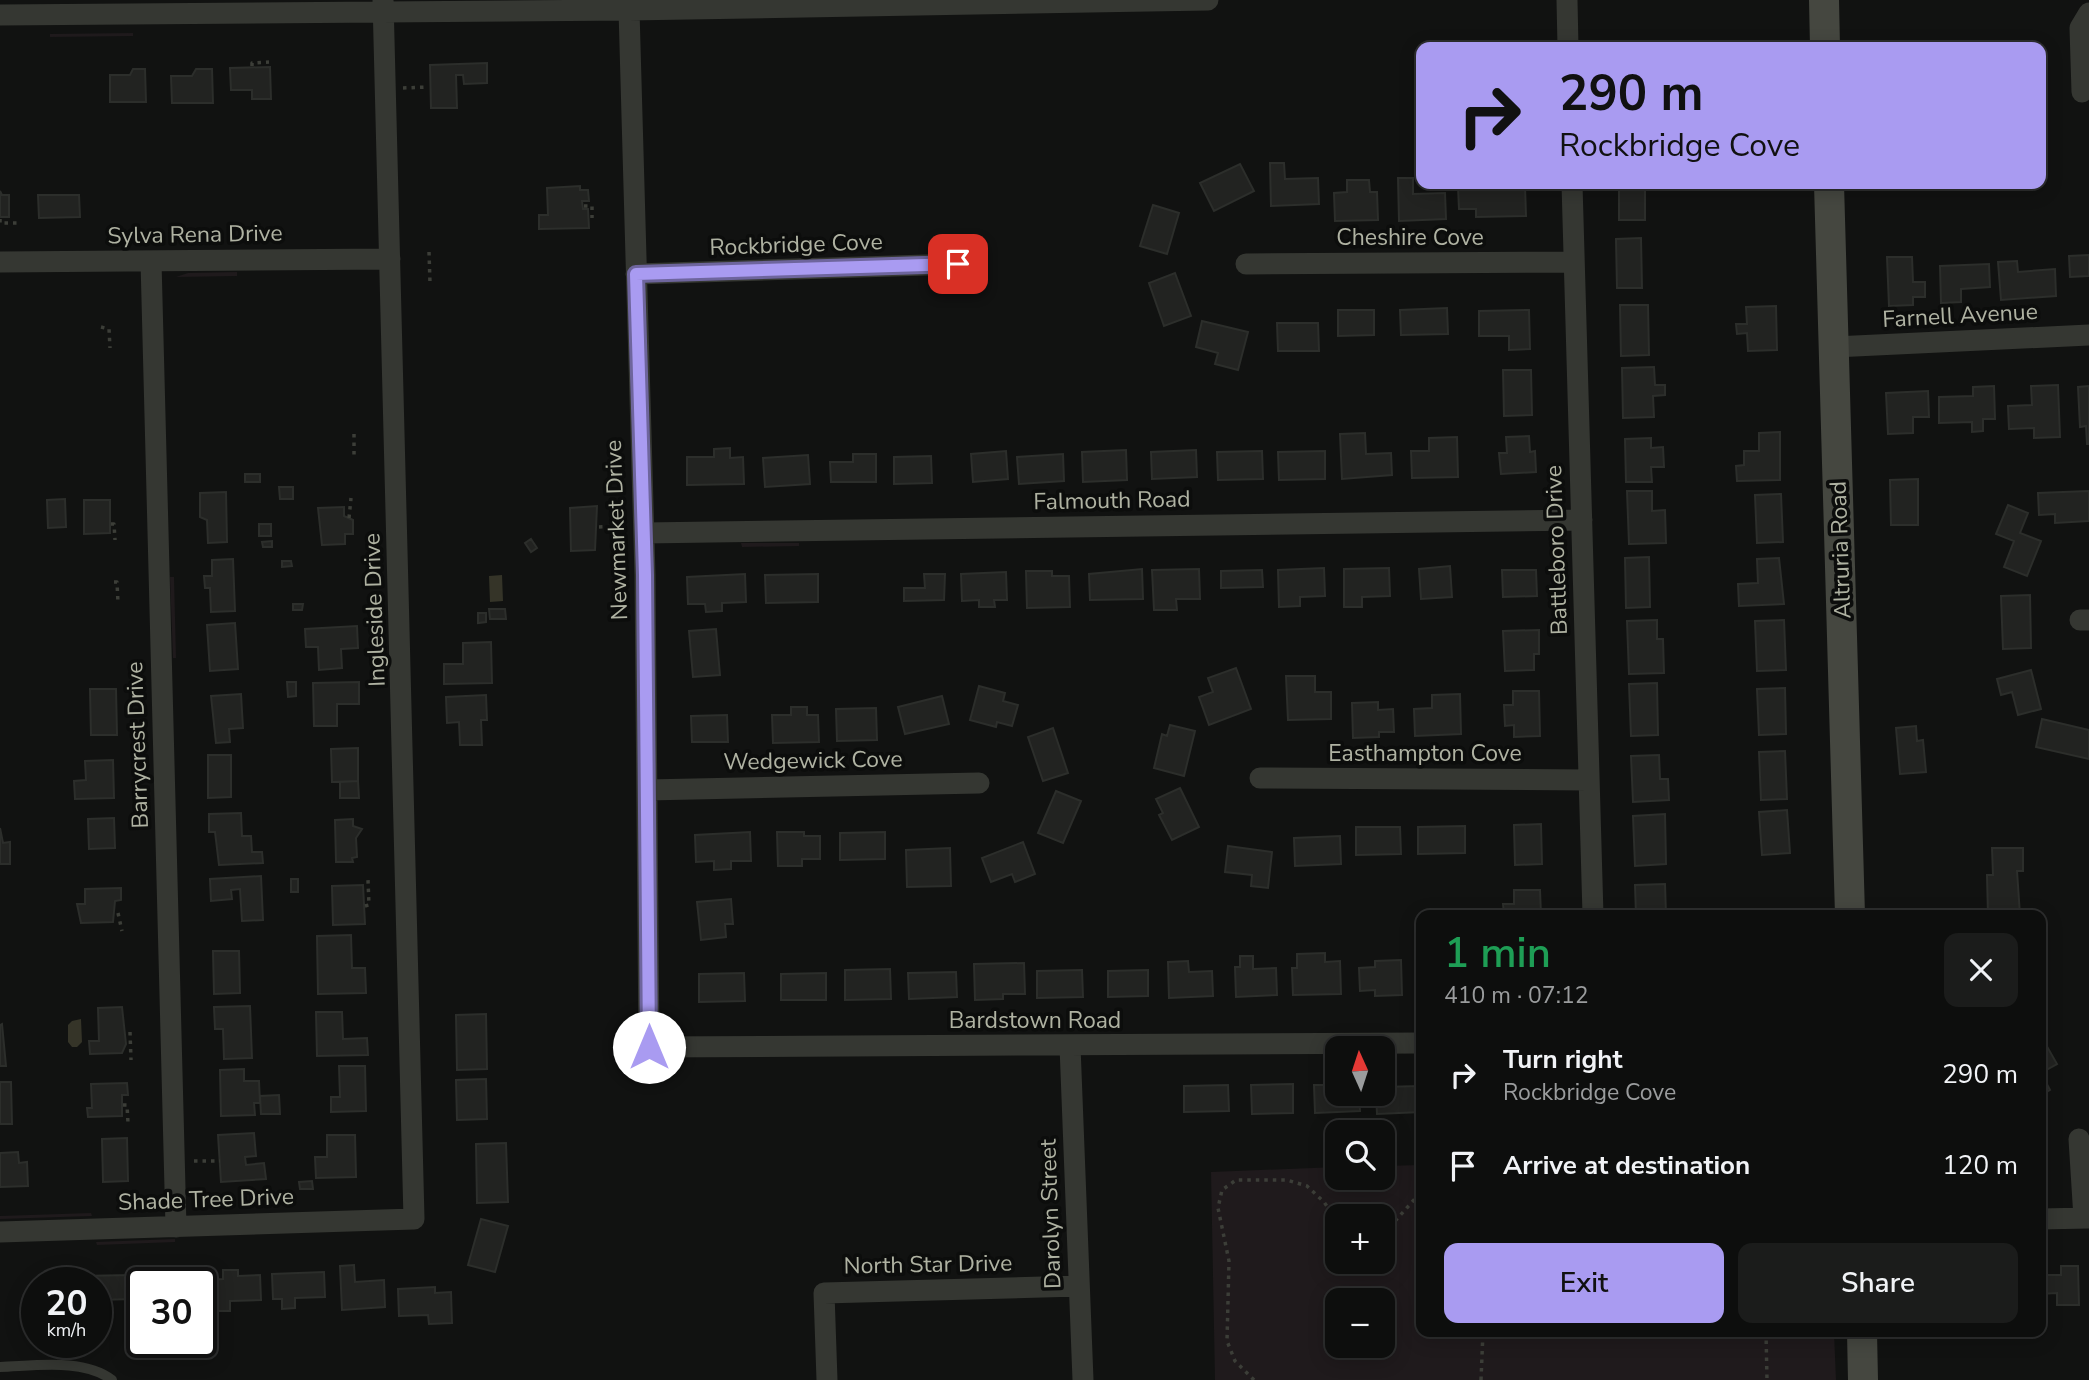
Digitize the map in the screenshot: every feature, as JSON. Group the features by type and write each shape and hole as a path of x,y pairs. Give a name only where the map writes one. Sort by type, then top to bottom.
{"street":[{"path":"0,15 383,6 629,10 1208,0"},
{"path":"1567,0 1568,42"},
{"path":"1824,0 1825,42"},
{"path":"2080,0 2089,13 2080,28 2082,92"},
{"name":"Ingleside Drive","path":"383,6 414,1219"},
{"name":"Newmarket Drive","path":"629,10 636,274 634,529 647,790 649,1047"},
{"name":"Battleboro Drive","path":"1572,189 1593,910"},
{"name":"Altruria Road","path":"1829,189 1850,910"},
{"name":"Sylva Rena Drive","path":"0,262 390,259"},
{"name":"Barrycrest Drive","path":"150,261 176,1227"},
{"name":"Cheshire Cove","path":"1246,264 1574,262"},
{"name":"Rockbridge Cove","path":"636,274 958,264"},
{"name":"Farnell Avenue","path":"1834,347 2089,335"},
{"name":"Falmouth Road","path":"634,529 1582,520"},
{"name":"Easthampton Cove","path":"1261,778 1589,780"},
{"name":"Wedgewick Cove","path":"647,790 979,783"},
{"name":"Bardstown Road","path":"649,1047 1416,1043"},
{"name":"Darolyn Street","path":"1070,1046 1083,1380"},
{"path":"2046,1219 2087,1218 2079,1139"},
{"name":"Shade Tree Drive","path":"0,1232 414,1219"},
{"name":"North Star Drive","path":"827,1380 824,1293 1079,1286"},
{"path":"1862,1337 1863,1380"}],"lane":[{"path":"0,1367 74,1367 103,1373 112,1380"}],"path":[{"path":"252,66 252,63 270,62"},
{"path":"403,88 428,87"},
{"path":"584,206 592,206 592,218"},
{"path":"0,219 0,223 18,223"},
{"path":"429,252 430,283 433,283"},
{"path":"102,327 109,329 110,348"},
{"path":"354,434 354,459"},
{"path":"349,518 351,498"},
{"path":"111,524 114,524 115,540"},
{"path":"599,527 634,529"},
{"path":"114,582 117,582 118,603"},
{"path":"365,906 369,905 368,880"},
{"path":"118,913 122,931"},
{"path":"130,1032 131,1060"},
{"path":"123,1105 127,1105 128,1123"},
{"path":"192,1161 219,1161"},
{"path":"1254,1380 1235,1361 1227,1340 1229,1261 1218,1208 1222,1190 1236,1180 1287,1180 1307,1186 1325,1204"},
{"path":"1395,1221 1416,1198"},
{"path":"1481,1380 1483,1337"},
{"path":"1766,1337 1767,1380"}],"shaded area":[{"path":"133,33 133,36 50,37 50,34"},
{"path":"237,272 237,276 176,277 188,273"},
{"path":"741,543 799,543 799,546 742,547"},
{"path":"502,575 503,601 490,602 489,576"},
{"path":"170,577 174,577 176,658 173,658"},
{"path":"81,1019 82,1042 77,1047 72,1047 68,1042 68,1025"},
{"path":"1416,1165 1416,1337 1834,1337 1836,1380 1215,1380 1211,1172 1325,1167 1325,1190 1395,1190 1395,1166"},
{"path":"91,1213 92,1216 0,1219 0,1216"},
{"path":"175,1239 175,1242 97,1245 96,1242"}],"building":[{"path":"487,63 487,83 464,84 463,75 456,75 457,108 431,108 430,65"},
{"path":"270,67 271,99 252,99 252,90 231,90 230,68"},
{"path":"133,69 145,69 146,102 110,102 110,75 130,75"},
{"path":"196,69 212,69 213,103 172,103 171,76 192,76"},
{"path":"1270,163 1284,163 1285,179 1318,178 1319,204 1271,206"},
{"path":"1240,164 1254,191 1214,211 1200,183"},
{"path":"1398,178 1413,178 1413,194 1445,193 1446,219 1399,221"},
{"path":"1347,180 1369,180 1370,192 1377,192 1378,220 1335,221 1334,193 1347,192"},
{"path":"580,186 580,190 588,190 589,201 582,201 583,209 588,209 589,228 539,229 539,215 548,215 547,188"},
{"path":"1458,189 1525,189 1526,216 1476,217 1476,209 1459,209"},
{"path":"1619,189 1645,189 1645,220 1619,220"},
{"path":"0,191 2,195 9,195 9,217 0,217"},
{"path":"38,195 79,195 80,217 39,218"},
{"path":"1153,205 1179,213 1167,254 1140,246"},
{"path":"1641,238 1642,288 1617,288 1616,239"},
{"path":"2089,255 2089,276 2070,277 2069,256"},
{"path":"1887,257 1912,257 1913,282 1925,282 1925,297 1913,297 1913,305 1889,306"},
{"path":"2017,261 2018,272 2055,269 2056,296 2001,300 1998,262"},
{"path":"1989,264 1990,287 1961,289 1961,302 1941,303 1940,266"},
{"path":"1175,273 1191,316 1164,326 1149,283"},
{"path":"1620,305 1648,305 1649,355 1621,356"},
{"path":"1776,306 1777,350 1748,351 1747,333 1737,334 1736,324 1747,324 1746,307"},
{"path":"1447,308 1448,334 1401,335 1400,310"},
{"path":"1338,310 1374,310 1374,335 1338,336"},
{"path":"1529,310 1530,349 1509,350 1509,336 1479,336 1479,311"},
{"path":"1202,321 1248,332 1238,370 1215,364 1218,353 1196,347"},
{"path":"1277,323 1318,323 1319,351 1278,351"},
{"path":"1654,367 1655,385 1665,385 1665,395 1653,396 1654,417 1623,418 1622,368"},
{"path":"1503,370 1531,370 1532,415 1504,416"},
{"path":"2058,385 2060,437 2034,438 2034,428 2009,429 2008,406 2032,405 2031,386"},
{"path":"1994,386 1995,419 1983,419 1983,431 1972,432 1972,422 1939,423 1939,397 1973,396 1973,387"},
{"path":"2089,386 2087,444 2086,426 2080,427 2078,387"},
{"path":"1928,391 1929,417 1913,417 1913,433 1888,434 1886,393"},
{"path":"1780,432 1780,480 1737,481 1736,466 1744,465 1744,451 1759,451 1759,433"},
{"path":"1365,433 1366,454 1391,453 1392,475 1342,479 1340,434"},
{"path":"1529,436 1530,452 1535,451 1536,472 1501,474 1499,453 1507,453 1506,437"},
{"path":"1457,437 1458,477 1412,478 1411,451 1429,451 1429,438"},
{"path":"1651,438 1651,448 1663,447 1664,467 1651,467 1652,482 1626,482 1625,439"},
{"path":"730,448 730,458 743,457 744,484 687,485 687,457 714,457 714,449"},
{"path":"1126,450 1127,480 1083,482 1082,452"},
{"path":"1196,450 1197,477 1152,479 1151,452"},
{"path":"1006,451 1008,479 973,482 971,454"},
{"path":"1262,451 1263,479 1218,480 1217,452"},
{"path":"1325,451 1325,479 1279,480 1278,452"},
{"path":"853,454 876,454 876,482 831,482 830,462 853,462"},
{"path":"1063,454 1064,481 1019,484 1017,457"},
{"path":"808,455 810,484 765,487 763,458"},
{"path":"931,456 932,483 894,484 894,457"},
{"path":"245,474 260,474 260,482 245,482"},
{"path":"1918,479 1918,525 1891,525 1890,480"},
{"path":"279,487 293,487 293,499 280,499"},
{"path":"1627,491 1652,491 1652,511 1665,510 1666,543 1629,544"},
{"path":"2089,491 2089,521 2055,523 2055,514 2039,515 2038,493"},
{"path":"226,492 227,542 208,543 207,520 200,517 200,493"},
{"path":"1781,494 1783,542 1757,543 1755,495"},
{"path":"65,499 66,527 48,528 47,500"},
{"path":"84,500 110,500 110,533 84,534"},
{"path":"2008,505 2028,513 2020,533 2041,541 2027,576 2004,567 2014,541 1996,534"},
{"path":"597,506 595,550 571,551 570,508"},
{"path":"344,507 344,516 353,520 353,534 345,534 345,544 322,545 318,508"},
{"path":"259,524 271,524 271,536 259,536"},
{"path":"531,539 537,548 531,552 525,543"},
{"path":"272,541 272,547 263,547 262,542"},
{"path":"1649,557 1650,607 1626,608 1625,558"},
{"path":"1779,558 1784,604 1739,606 1738,584 1758,583 1757,559"},
{"path":"233,559 235,611 211,612 210,588 205,588 204,576 212,576 212,560"},
{"path":"282,561 291,561 292,566 282,567"},
{"path":"1450,566 1452,597 1421,599 1419,569"},
{"path":"1324,568 1325,596 1300,597 1300,606 1279,607 1278,570"},
{"path":"1389,568 1390,596 1362,597 1362,607 1344,607 1344,569"},
{"path":"1142,569 1143,599 1090,600 1089,574"},
{"path":"1199,569 1200,599 1176,599 1177,610 1154,610 1152,570"},
{"path":"1262,570 1263,587 1221,588 1221,571"},
{"path":"1502,570 1536,570 1537,596 1503,597"},
{"path":"1026,571 1052,571 1052,576 1069,576 1070,607 1027,608"},
{"path":"1006,572 1007,600 994,600 995,607 979,607 979,600 962,601 961,574"},
{"path":"745,574 746,602 722,603 722,611 706,612 705,604 688,604 687,577"},
{"path":"818,574 818,602 766,603 765,575"},
{"path":"924,574 945,574 944,600 904,601 904,588 925,588"},
{"path":"2030,595 2031,648 2003,649 2001,596"},
{"path":"293,604 303,604 302,610 293,610"},
{"path":"489,609 505,609 506,619 490,619"},
{"path":"478,613 486,613 486,622 478,623"},
{"path":"1657,620 1657,639 1663,639 1664,673 1629,674 1627,621"},
{"path":"1784,620 1786,670 1757,671 1755,621"},
{"path":"235,623 238,669 210,671 207,625"},
{"path":"357,626 358,648 341,649 342,668 319,670 318,647 306,647 305,629"},
{"path":"716,629 720,675 693,677 689,631"},
{"path":"1539,630 1539,654 1534,654 1534,670 1505,671 1503,631"},
{"path":"491,642 492,683 444,684 444,664 463,664 463,643"},
{"path":"1236,668 1251,709 1209,725 1199,697 1213,692 1208,678"},
{"path":"2031,670 2041,709 2018,715 2012,692 2001,695 1997,679"},
{"path":"1286,676 1315,676 1315,692 1331,692 1331,719 1288,720"},
{"path":"287,682 296,682 296,696 288,697"},
{"path":"359,682 359,704 337,704 337,726 314,726 313,683"},
{"path":"1657,683 1658,735 1631,736 1629,684"},
{"path":"979,686 1005,693 1003,701 1018,705 1012,726 997,722 996,727 970,720"},
{"path":"1785,688 1786,734 1759,735 1757,689"},
{"path":"90,689 116,689 117,735 91,735"},
{"path":"1513,691 1539,691 1540,736 1514,737 1514,725 1505,726 1504,705 1513,705"},
{"path":"241,694 243,728 229,729 230,742 216,743 211,696"},
{"path":"1460,694 1461,734 1415,736 1414,709 1432,708 1432,695"},
{"path":"486,695 487,720 481,720 482,745 460,745 459,722 447,723 446,697"},
{"path":"942,696 949,724 905,734 898,707"},
{"path":"1378,702 1378,710 1393,709 1394,732 1379,732 1379,737 1353,738 1352,703"},
{"path":"791,707 807,707 807,715 818,715 819,742 773,743 772,715 791,715"},
{"path":"876,708 877,740 837,741 836,709"},
{"path":"727,715 728,742 692,742 691,716"},
{"path":"2042,719 2089,730 2089,759 2036,747"},
{"path":"1170,725 1195,731 1184,776 1154,768 1162,734 1167,736"},
{"path":"1916,726 1917,741 1923,740 1926,772 1900,774 1896,728"},
{"path":"1053,728 1068,773 1043,781 1028,737"},
{"path":"358,748 358,781 332,782 331,749"},
{"path":"1785,751 1787,799 1761,800 1759,752"},
{"path":"208,755 231,755 231,797 208,798"},
{"path":"1659,755 1660,779 1668,779 1669,800 1633,802 1631,756"},
{"path":"113,760 114,798 75,799 74,781 86,780 85,761"},
{"path":"358,781 359,798 340,798 340,782"},
{"path":"1180,788 1199,827 1172,840 1159,815 1163,813 1156,799"},
{"path":"1056,791 1081,801 1063,843 1038,833"},
{"path":"1787,810 1790,853 1762,855 1759,812"},
{"path":"241,813 242,836 251,836 252,852 262,852 263,863 219,865 215,832 209,832 209,814"},
{"path":"1665,814 1666,864 1635,866 1633,816"},
{"path":"114,818 115,848 89,849 88,819"},
{"path":"353,819 353,826 362,829 356,838 357,857 352,858 353,862 336,862 335,820"},
{"path":"1541,824 1542,864 1515,865 1514,825"},
{"path":"1465,826 1465,853 1418,854 1418,827"},
{"path":"1356,827 1400,827 1401,854 1356,855"},
{"path":"0,828 3,843 10,842 10,864 0,864"},
{"path":"750,832 751,861 731,861 731,869 714,870 714,861 696,862 695,835"},
{"path":"777,832 804,832 804,836 820,836 820,859 802,859 802,866 778,866"},
{"path":"885,832 885,859 840,860 840,833"},
{"path":"1340,836 1341,864 1295,866 1294,838"},
{"path":"1023,842 1035,874 1015,882 1012,874 991,882 982,858"},
{"path":"1228,846 1272,852 1268,888 1251,886 1252,875 1225,872"},
{"path":"950,848 951,886 907,887 906,850"},
{"path":"1992,848 2023,848 2023,871 2017,871 2020,910 1988,910 1987,875 1993,875"},
{"path":"261,876 263,920 242,921 240,889 231,890 232,899 211,901 210,879"},
{"path":"291,879 298,879 298,892 291,892"},
{"path":"1665,884 1666,910 1636,910 1635,885"},
{"path":"363,885 365,924 333,925 332,886"},
{"path":"121,888 121,900 115,901 113,922 81,923 77,904 85,904 85,889"},
{"path":"1514,890 1540,890 1541,910 1504,910 1503,904 1514,904"},
{"path":"731,899 733,924 725,924 726,937 701,940 697,902"},
{"path":"351,935 352,968 365,968 366,993 318,994 317,936"},
{"path":"213,951 239,951 240,993 214,994"},
{"path":"1325,953 1325,962 1340,961 1341,994 1293,995 1292,968 1297,968 1297,954"},
{"path":"1240,956 1253,956 1253,969 1276,968 1277,995 1236,997 1235,967 1240,967"},
{"path":"1401,960 1402,995 1375,996 1375,990 1360,991 1359,968 1375,967 1375,961"},
{"path":"1188,961 1189,972 1212,971 1213,996 1169,998 1168,962"},
{"path":"1024,963 1025,994 1003,994 1003,999 975,1000 974,964"},
{"path":"890,969 891,999 845,1000 845,970"},
{"path":"1082,970 1083,997 1037,998 1037,971"},
{"path":"1148,970 1148,996 1108,997 1108,971"},
{"path":"956,972 957,997 909,999 908,973"},
{"path":"744,973 745,1001 699,1002 699,974"},
{"path":"826,973 826,1000 781,1000 781,974"},
{"path":"250,1006 252,1058 224,1059 223,1029 215,1029 214,1007"},
{"path":"122,1007 126,1044 122,1053 90,1054 89,1041 99,1041 98,1008"},
{"path":"316,1012 342,1012 343,1039 367,1038 368,1055 317,1056"},
{"path":"486,1014 487,1069 457,1070 456,1015"},
{"path":"2,1024 6,1066 0,1066"},
{"path":"2046,1045 2057,1064 2046,1070"},
{"path":"339,1066 365,1066 366,1111 331,1112 331,1097 340,1097"},
{"path":"244,1069 244,1081 259,1081 260,1103 254,1103 255,1115 221,1116 220,1070"},
{"path":"486,1079 487,1119 457,1120 456,1080"},
{"path":"0,1082 11,1082 12,1124 0,1124"},
{"path":"127,1083 128,1095 122,1095 122,1116 88,1117 87,1108 92,1108 91,1084"},
{"path":"1293,1084 1293,1113 1252,1114 1251,1085"},
{"path":"1228,1085 1229,1111 1184,1112 1184,1086"},
{"path":"1314,1085 1325,1085 1325,1106 1360,1106 1360,1111 1315,1113"},
{"path":"1416,1086 1416,1112 1377,1114 1377,1106 1395,1106 1395,1087"},
{"path":"279,1095 280,1114 261,1114 260,1096"},
{"path":"254,1133 256,1156 245,1157 246,1165 264,1163 266,1179 221,1182 218,1135"},
{"path":"327,1135 355,1135 356,1177 316,1178 315,1157 327,1157"},
{"path":"127,1138 128,1181 103,1182 102,1139"},
{"path":"506,1143 508,1202 477,1203 476,1144"},
{"path":"18,1152 19,1163 27,1162 28,1186 0,1187 0,1153"},
{"path":"312,1181 313,1189 300,1189 299,1182"},
{"path":"481,1219 508,1226 495,1272 468,1265"},
{"path":"354,1265 355,1282 384,1280 385,1307 342,1310 340,1266"},
{"path":"2061,1266 2078,1266 2079,1305 2057,1305 2057,1293 2046,1294 2046,1275 2061,1275"},
{"path":"223,1270 238,1270 238,1276 260,1275 261,1300 230,1301 230,1311 217,1311 217,1279 223,1279"},
{"path":"324,1272 325,1297 295,1298 295,1308 282,1309 282,1299 273,1299 272,1274"},
{"path":"112,1275 126,1275 126,1299 112,1300"},
{"path":"435,1287 435,1293 451,1292 452,1323 429,1324 428,1315 399,1316 398,1289"}],"route":[{"path":"649,1047 645,575 636,274 958,264"}]}
